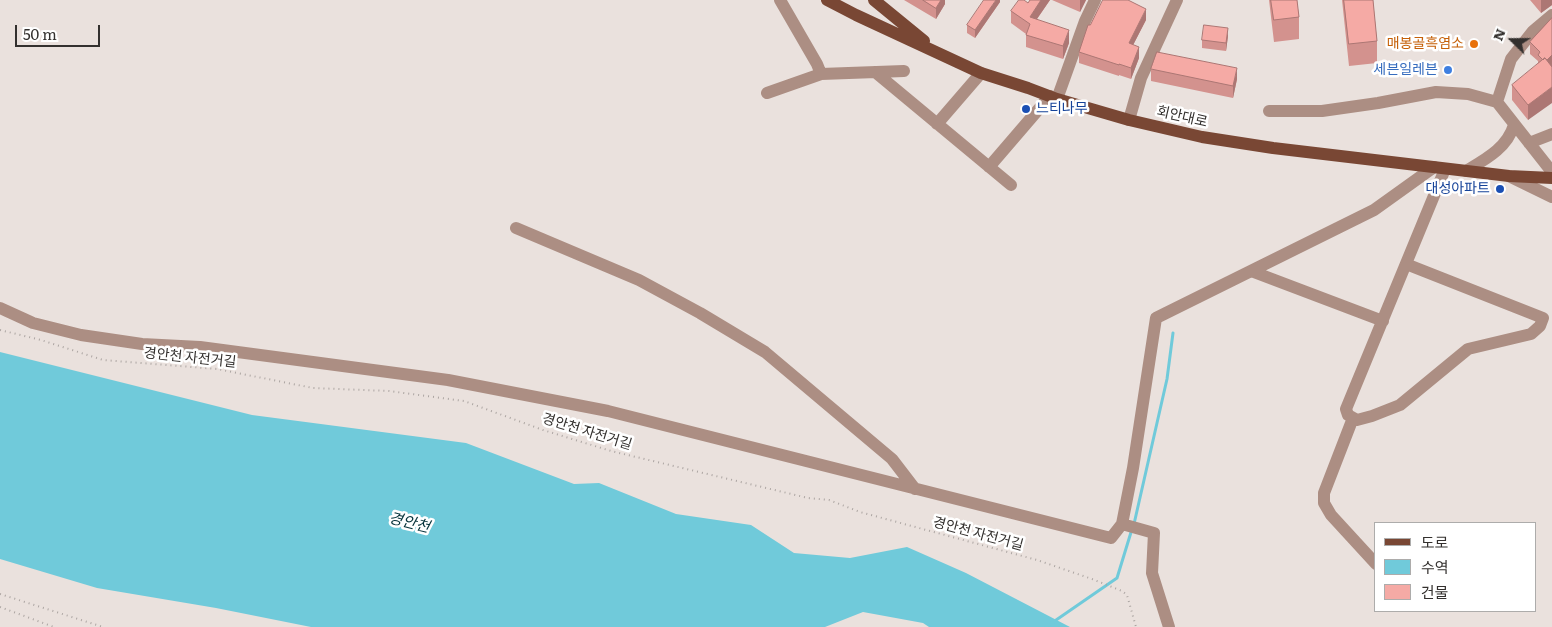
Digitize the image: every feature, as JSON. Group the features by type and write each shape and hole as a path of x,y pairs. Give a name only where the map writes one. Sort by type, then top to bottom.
{"main road":[{"name":"회안대로","path":"827,0 981,73 1054,98 1129,120 1202,138 1439,168 1509,176 1552,178"},
{"path":"874,0 937,53"}],"street":[{"path":"780,0 818,64 821,74"},
{"path":"989,167 1054,98 1095,0"},
{"path":"1129,120 1141,78 1177,0"},
{"path":"1497,102 1511,59 1533,31 1552,15"},
{"path":"768,93 821,74 904,71"},
{"path":"875,72 1011,185"},
{"path":"937,124 981,73"},
{"path":"1269,111 1322,111 1436,92 1468,94 1497,102 1552,172"},
{"path":"1466,171 1484,161 1507,142 1514,125"},
{"path":"1529,143 1552,134"},
{"path":"1406,264 1548,315 1531,334 1468,349 1400,404 1357,420 1348,416 1346,409 1406,264 1439,168"},
{"path":"0,308 33,323 81,335 142,344 200,347 448,380 599,409 1110,538 1124,525 1156,318 1374,210 1439,168"},
{"path":"1509,176 1552,197"},
{"path":"516,228 639,280 700,313 765,352 892,459 915,489"},
{"path":"1251,271 1383,321"},
{"path":"1353,418 1324,493 1324,504 1331,515 1374,562"},
{"path":"1124,525 1154,533 1152,573 1169,627"}],"path":[{"name":"경안천 자전거길","path":"0,330 41,340 103,360 216,369 312,388 389,391 464,401 543,430 611,451 808,498 829,500 860,512 1037,560 1122,591 1127,595 1136,627"},
{"path":"0,594 103,627"},
{"path":"0,607 54,627"}],"water":[{"name":"경안천","path":"0,352 252,415 466,443 574,484 599,483 676,514 751,525 794,553 850,558 907,547 966,573 1070,627 929,627 923,623 863,612 825,627 311,627 216,608 97,588 0,559"}],"building":[{"path":"923,0 941,0 936,8"},
{"path":"984,0 996,0 975,30 967,25"},
{"path":"1019,0 1024,0 1028,3 1030,0 1041,0 1030,17 1069,30 1063,46 1026,35 1030,24 1011,11"},
{"path":"1103,0 1128,0 1146,9 1129,43 1139,47 1131,68 1079,52 1088,25 1090,25"},
{"path":"1271,0 1297,0 1299,17 1274,20"},
{"path":"1344,0 1373,0 1377,41 1349,44"},
{"path":"1552,18 1552,55 1547,60 1545,58 1543,60 1538,55 1540,52 1530,42"},
{"path":"1204,25 1228,28 1226,43 1202,40"},
{"path":"1157,52 1237,68 1233,86 1151,69"},
{"path":"1545,58 1552,67 1552,87 1528,105 1512,85"}],"waterway":[{"path":"1134,524 1167,379 1173,333"},
{"path":"1046,627 1117,578 1132,529"}],"place":[{"name":"매봉골흑염소","path":"1474,44"},
{"name":"세븐일레븐","path":"1448,70"},
{"name":"느티나무","path":"1026,109"},
{"name":"대성아파트","path":"1500,189"}]}
